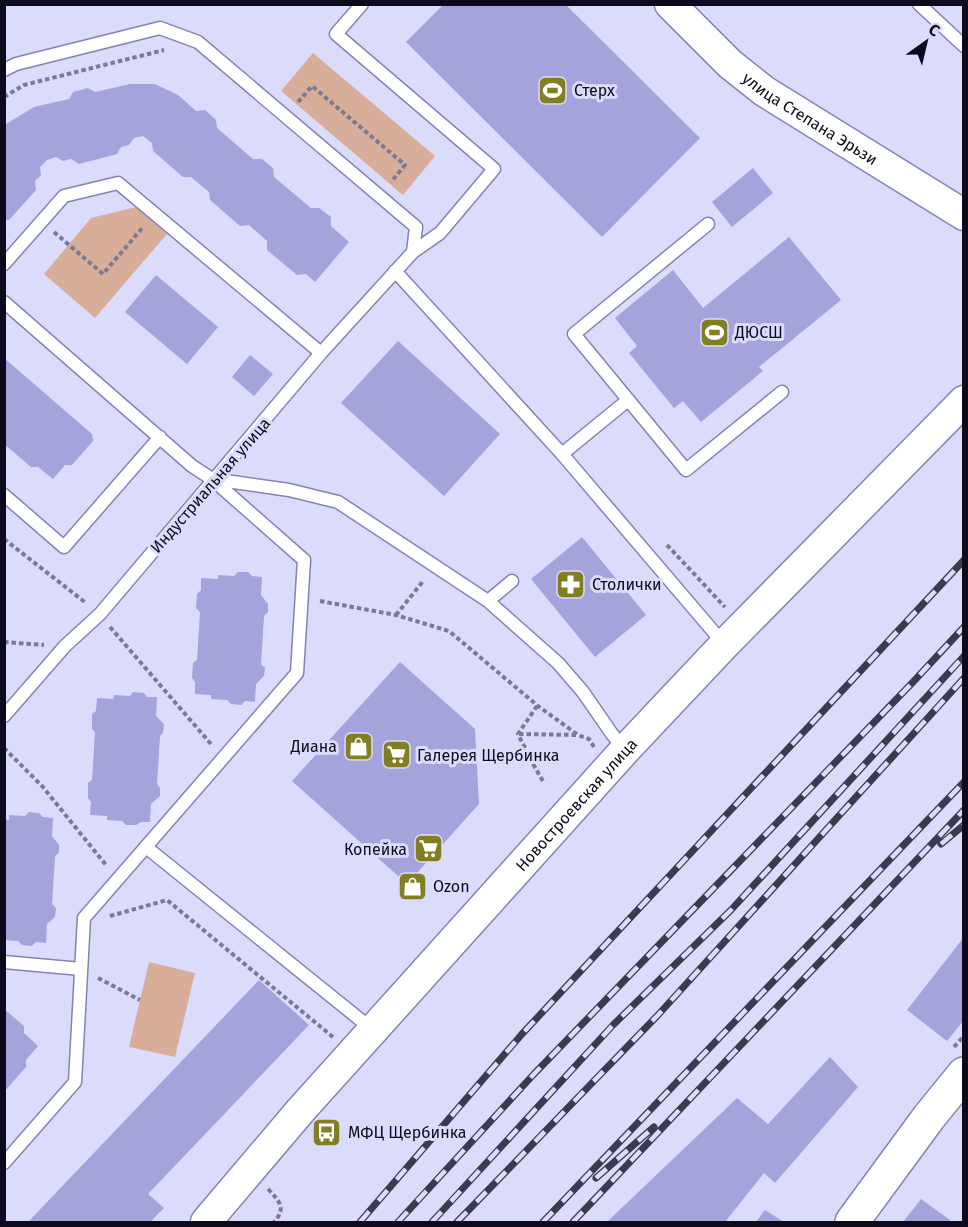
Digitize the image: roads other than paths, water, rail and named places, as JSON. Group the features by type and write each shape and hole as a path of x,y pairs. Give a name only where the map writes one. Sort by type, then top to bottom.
{"main road":[{"path":"852,1222 963,1074"}],"street":[{"name":"улица Степана Эрьзи","path":"670,4 730,64 764,91 963,215"},
{"name":"Новостроевская улица","path":"206,1222 373,1030 625,750 724,645 963,401"}],"lane":[{"name":"Индустриальная улица","path":"4,716 65,646 100,614 321,353 413,252 440,233 494,170 336,34 362,4"},
{"path":"919,4 963,46"},
{"path":"4,70 16,64 160,28 198,42 416,227 413,252"},
{"path":"4,264 64,196 118,183 321,353"},
{"path":"708,224 574,334 686,470 782,392"},
{"path":"395,271 562,454 724,645"},
{"path":"4,302 304,560 297,673 84,918 75,1082 4,1163"},
{"path":"562,454 628,400"},
{"path":"4,495 64,547 160,437"},
{"path":"212,479 289,490 338,502 488,601 558,663 583,692 625,750"},
{"path":"488,601 512,581"},
{"path":"146,847 373,1030"},
{"path":"4,962 81,969"}],"railway":[{"path":"360,1222 522,1034 964,560"},
{"path":"398,1222 534,1074 964,627"},
{"path":"432,1222 613,1025 731,910 964,656"},
{"path":"457,1222 658,1015 964,678"},
{"path":"543,1222 964,782"},
{"path":"573,1222 964,810"},
{"path":"941,844 964,825"},
{"path":"596,1178 654,1127"}],"place":[{"name":"Стерх","path":"553,90"},
{"name":"ДЮСШ","path":"714,332"},
{"name":"Столички","path":"571,584"},
{"name":"Диана","path":"358,746"},
{"name":"Галерея Щербинка","path":"396,755"},
{"name":"Копейка","path":"428,849"},
{"name":"Ozon","path":"412,886"},
{"name":"МФЦ Щербинка","path":"327,1132"}]}
